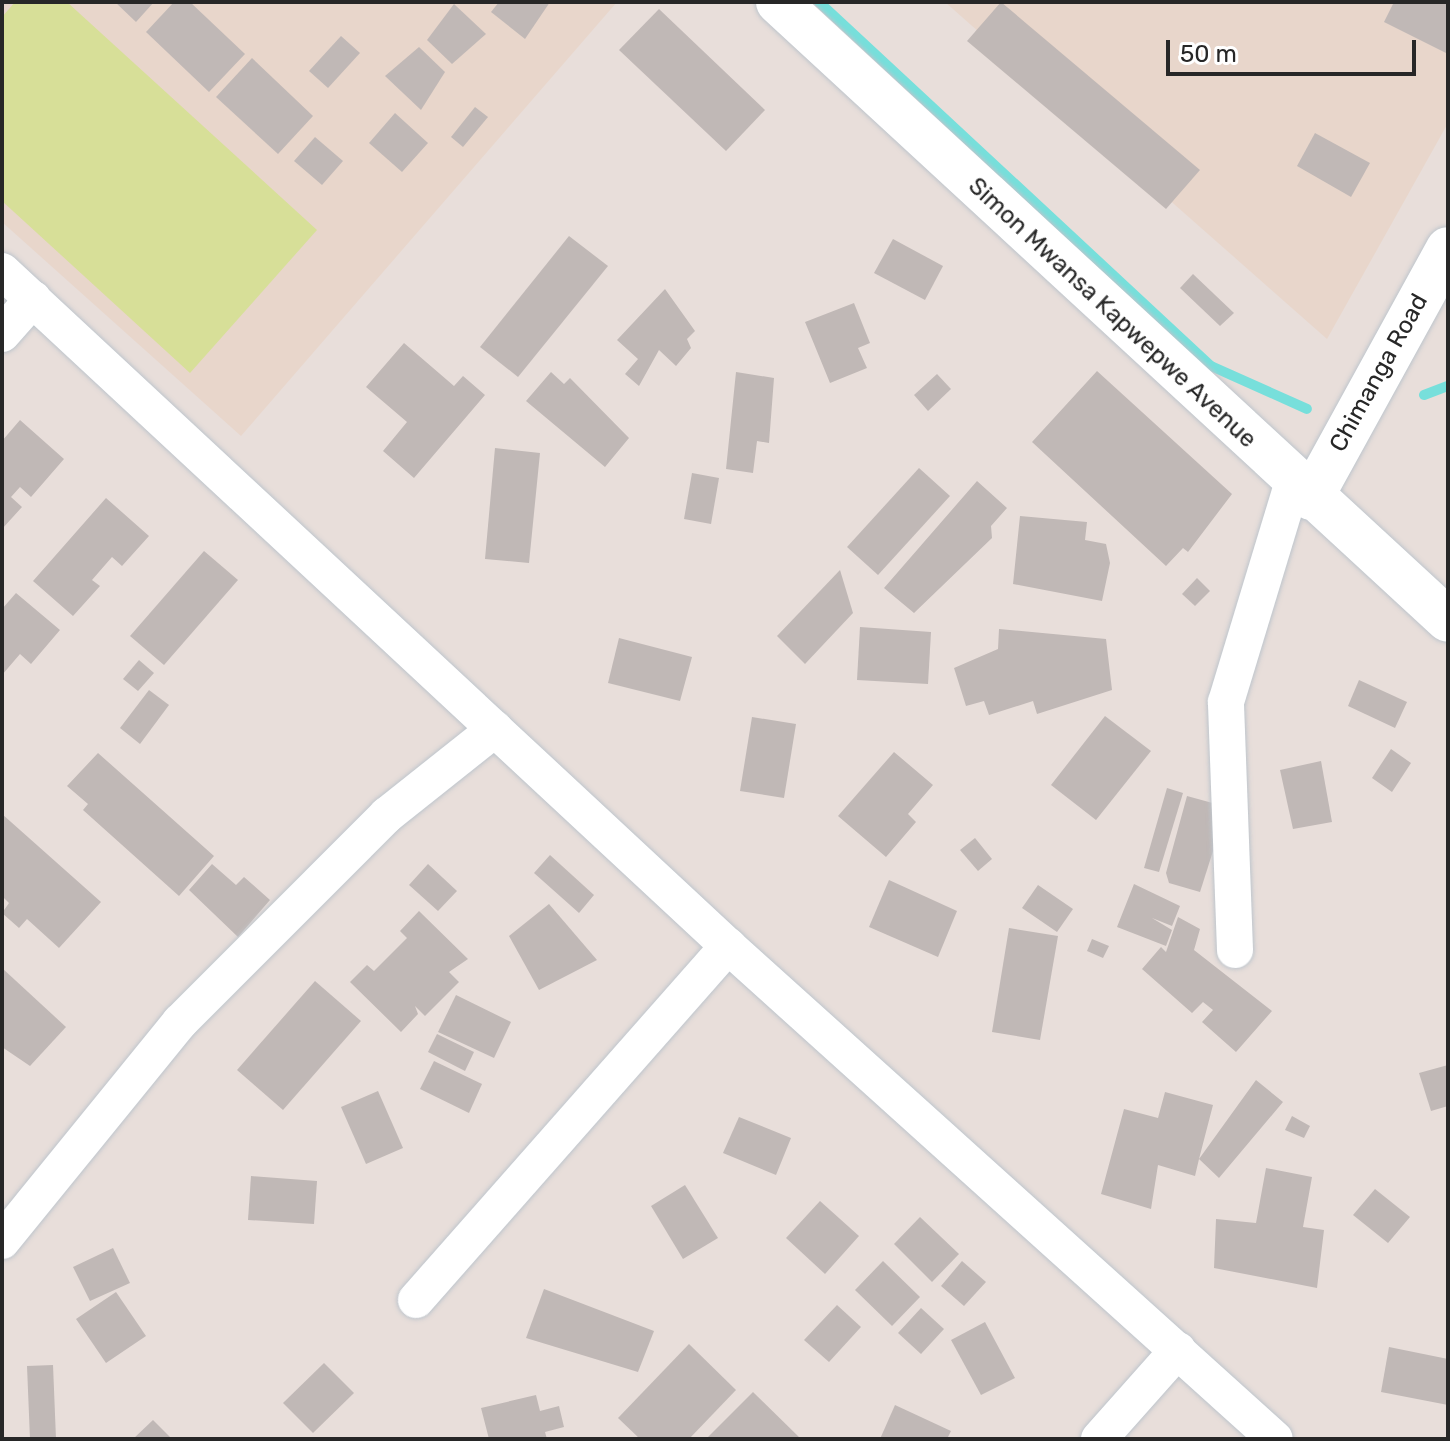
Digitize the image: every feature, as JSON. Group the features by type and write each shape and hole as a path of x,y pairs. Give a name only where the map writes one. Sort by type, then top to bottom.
{"main road":[{"name":"Simon Mwansa Kapwepwe Avenue","path":"778,2 1302,490 1448,620"},
{"name":"Chimanga Road","path":"1302,490 1448,249"}],"street":[{"path":"2,271 728,946 1275,1439"},
{"path":"2,334 33,299"},
{"path":"1235,950 1226,702 1302,490"},
{"path":"2,1241 180,1022 387,815 495,729"},
{"path":"416,1300 728,946"},
{"path":"1099,1439 1178,1350"}],"shaded area":[{"path":"2,2 617,2 241,436 2,222"},
{"path":"945,2 1448,2 1448,123 1327,339"}],"green space":[{"path":"15,2 67,2 317,230 190,373 2,201 2,17"}],"building":[{"path":"115,2 154,2 136,22"},
{"path":"174,2 190,2 245,54 209,92 146,32"},
{"path":"499,2 550,2 525,39 491,12"},
{"path":"1001,2 1200,170 1166,209 967,41"},
{"path":"1394,2 1448,2 1448,54 1384,22"},
{"path":"454,4 486,34 452,64 427,40"},
{"path":"659,9 765,110 726,151 619,50"},
{"path":"341,36 360,53 328,88 309,71"},
{"path":"419,47 445,72 421,110 385,76"},
{"path":"252,58 313,116 278,154 216,97"},
{"path":"475,107 488,117 463,147 451,137"},
{"path":"395,113 428,143 402,172 369,143"},
{"path":"1315,133 1370,163 1351,197 1297,166"},
{"path":"315,137 343,161 322,185 294,161"},
{"path":"569,236 608,266 518,377 480,347"},
{"path":"893,239 943,266 925,300 874,273"},
{"path":"1193,274 1234,313 1220,326 1180,288"},
{"path":"665,289 695,331 687,339 691,348 676,366 659,350 639,386 625,374 638,359 617,340"},
{"path":"854,303 870,343 858,348 867,368 830,383 805,322"},
{"path":"404,343 454,386 463,376 485,395 414,478 383,451 407,422 366,387"},
{"path":"1097,371 1232,494 1188,552 1183,548 1166,566 1032,442"},
{"path":"551,372 564,384 570,378 629,438 605,467 526,401"},
{"path":"736,372 774,378 769,443 757,441 753,473 726,469"},
{"path":"937,374 951,389 928,411 914,395"},
{"path":"20,420 64,459 31,497 20,487 11,497 22,507 2,529 2,441"},
{"path":"495,448 540,453 529,563 485,559"},
{"path":"919,468 950,496 878,575 847,547"},
{"path":"692,473 719,478 711,524 684,519"},
{"path":"977,481 1007,508 991,526 992,538 914,613 884,588"},
{"path":"106,498 149,536 122,566 112,557 92,580 100,586 73,616 33,581"},
{"path":"1020,516 1087,522 1085,540 1106,544 1110,563 1102,601 1013,584"},
{"path":"204,551 238,580 164,665 130,636"},
{"path":"840,570 853,613 805,664 777,636"},
{"path":"1197,578 1210,591 1195,606 1182,594"},
{"path":"16,593 60,630 31,664 20,654 2,675 2,609"},
{"path":"860,627 931,632 928,684 857,680"},
{"path":"999,629 1106,639 1112,690 1037,714 1033,701 989,715 984,701 966,706 954,668 998,649"},
{"path":"619,638 692,657 680,701 608,683"},
{"path":"139,660 154,673 138,691 123,679"},
{"path":"1359,680 1407,702 1395,728 1348,706"},
{"path":"149,690 169,705 140,744 120,728"},
{"path":"1105,716 1151,751 1096,820 1051,785"},
{"path":"752,717 796,724 784,798 740,791"},
{"path":"1391,749 1411,763 1392,792 1372,778"},
{"path":"894,752 933,785 908,814 916,822 886,857 838,816"},
{"path":"98,753 214,856 179,896 83,810 88,804 67,786"},
{"path":"1321,761 1332,822 1293,829 1280,770"},
{"path":"1167,788 1183,793 1159,872 1144,868"},
{"path":"1187,796 1227,807 1200,892 1169,883 1166,873"},
{"path":"2,814 101,902 59,948 27,919 19,928 2,913 9,903 2,896"},
{"path":"975,838 992,859 978,871 960,850"},
{"path":"550,855 594,895 579,913 534,873"},
{"path":"212,864 236,885 244,877 270,900 238,937 189,890"},
{"path":"428,864 457,891 438,911 409,885"},
{"path":"889,880 957,911 938,957 869,927"},
{"path":"1134,884 1180,906 1172,926 1152,918 1172,930 1166,946 1117,927"},
{"path":"1038,885 1073,909 1057,932 1022,908"},
{"path":"549,904 597,960 539,990 509,936"},
{"path":"419,911 468,959 449,972 459,982 425,1016 415,1006 418,1014 401,1032 350,982 367,965 374,971 407,938 400,931"},
{"path":"1178,917 1200,929 1194,950 1272,1011 1236,1052 1202,1022 1213,1010 1203,1002 1192,1013 1142,969 1161,947 1166,952"},
{"path":"1009,928 1058,936 1040,1040 992,1032"},
{"path":"1092,939 1109,946 1103,958 1087,951"},
{"path":"2,968 66,1027 30,1066 2,1047"},
{"path":"315,981 361,1021 283,1110 237,1070"},
{"path":"456,995 511,1022 494,1058 438,1032"},
{"path":"437,1034 474,1052 465,1071 428,1052"},
{"path":"434,1061 482,1084 469,1113 420,1089"},
{"path":"1448,1065 1448,1106 1431,1111 1419,1073"},
{"path":"1256,1080 1283,1102 1219,1178 1199,1159"},
{"path":"378,1091 403,1148 366,1164 341,1107"},
{"path":"1165,1092 1213,1105 1195,1176 1158,1165 1151,1209 1101,1194 1124,1109 1158,1118"},
{"path":"1292,1116 1310,1126 1304,1138 1285,1130"},
{"path":"739,1117 791,1138 776,1175 723,1153"},
{"path":"1266,1168 1312,1177 1303,1227 1324,1230 1317,1288 1214,1268 1216,1219 1256,1223"},
{"path":"251,1176 317,1181 314,1224 248,1220"},
{"path":"685,1185 718,1238 683,1259 651,1206"},
{"path":"1375,1189 1410,1217 1388,1243 1353,1215"},
{"path":"820,1201 859,1236 825,1274 786,1238"},
{"path":"920,1217 959,1254 932,1282 894,1244"},
{"path":"113,1248 130,1283 90,1301 73,1267"},
{"path":"883,1261 920,1297 892,1326 855,1290"},
{"path":"962,1261 986,1282 964,1306 941,1286"},
{"path":"544,1289 654,1331 638,1372 526,1338"},
{"path":"116,1292 146,1336 106,1363 76,1319"},
{"path":"837,1305 861,1327 829,1362 804,1340"},
{"path":"921,1308 944,1329 921,1354 898,1333"},
{"path":"985,1322 1015,1378 981,1395 951,1340"},
{"path":"689,1344 736,1390 689,1439 640,1439 618,1418"},
{"path":"1389,1347 1448,1359 1448,1405 1381,1392"},
{"path":"324,1363 354,1393 313,1433 283,1403"},
{"path":"53,1365 56,1439 30,1439 27,1366"},
{"path":"753,1392 801,1439 706,1439"},
{"path":"536,1395 540,1411 559,1406 564,1427 545,1432 547,1439 489,1439 481,1408"},
{"path":"895,1405 951,1431 947,1439 880,1439"},
{"path":"153,1420 172,1439 133,1439"}],"waterway":[{"path":"819,2 1211,366 1307,409"},
{"path":"1424,395 1448,386"}]}
